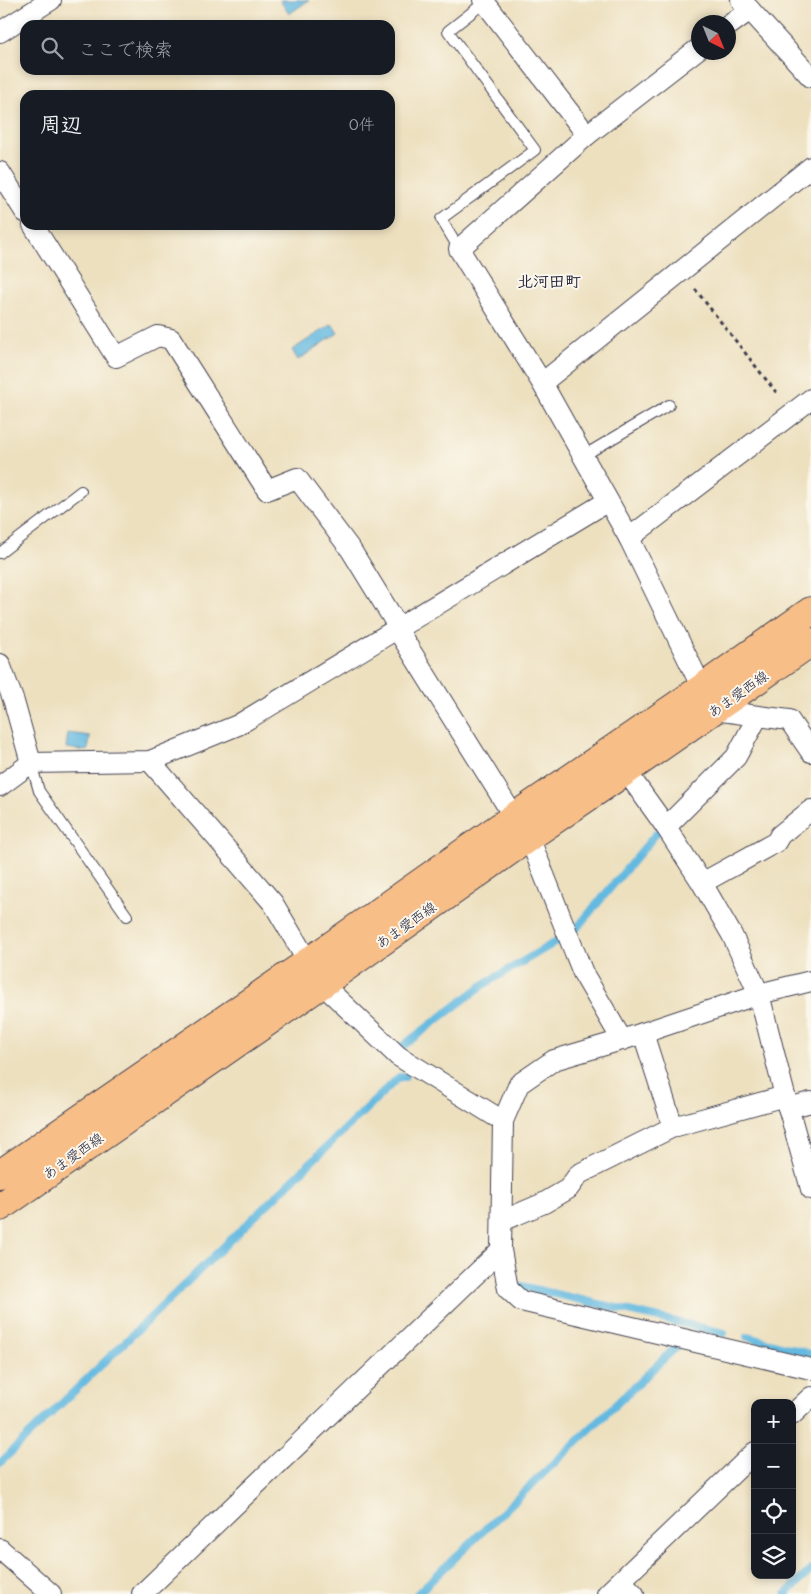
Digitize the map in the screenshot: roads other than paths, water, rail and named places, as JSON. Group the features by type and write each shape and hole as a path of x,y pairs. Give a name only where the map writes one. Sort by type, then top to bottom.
{"main road":[{"name":"あま愛西線","path":"521,827 626,771 811,610"},
{"name":"あま愛西線","path":"0,1207 315,973 521,827 708,699 811,642"},
{"name":"あま愛西線","path":"0,1174 315,973"}],"street":[{"path":"0,32 51,0"},
{"path":"485,1 587,135"},
{"path":"736,17 746,5 811,77"},
{"path":"691,54 587,135 459,249 542,383 629,538 708,699 758,716 789,720 811,752"},
{"path":"542,383 811,168"},
{"path":"0,172 20,204"},
{"path":"36,230 116,358 158,336 171,339 267,490 297,478 351,550 521,827 583,973 622,1040"},
{"path":"629,538 811,399"},
{"path":"0,786 30,763 150,761 238,725 608,501"},
{"path":"0,664 14,702 30,763"},
{"path":"666,827 736,757 758,716"},
{"path":"150,761 273,903 315,973 398,1056 503,1121"},
{"path":"626,771 666,827 702,883 732,935 759,994 786,1102 811,1189"},
{"path":"702,883 776,842 780,835 811,810"},
{"path":"811,981 759,994 622,1040 554,1060 518,1084 503,1121 501,1250 508,1289 520,1301 811,1369"},
{"path":"643,1032 673,1127"},
{"path":"502,1221 544,1203 568,1189 579,1174 673,1127 786,1102 811,1102"},
{"path":"142,1594 501,1250"},
{"path":"796,1411 811,1397"},
{"path":"621,1590 751,1456"},
{"path":"0,1549 51,1594"}],"lane":[{"path":"459,249 441,219 535,150 448,31 485,1"},
{"path":"583,456 670,405"},
{"path":"0,554 82,491"},
{"path":"30,763 39,790 127,916"}],"water":[{"path":"280,0 309,0 289,14"},
{"path":"332,324 338,333 298,360 292,350"},
{"path":"68,733 90,736 88,751 66,748"}],"waterway":[{"path":"576,929 660,829"},
{"path":"404,1045 483,985 559,940"},
{"path":"0,1463 399,1077 405,1077"},
{"path":"521,1286 724,1333"},
{"path":"748,1337 811,1354"},
{"path":"417,1594 675,1348"},
{"path":"786,1594 811,1570"}],"district":[{"name":"北河田町","path":"549,281"}]}
